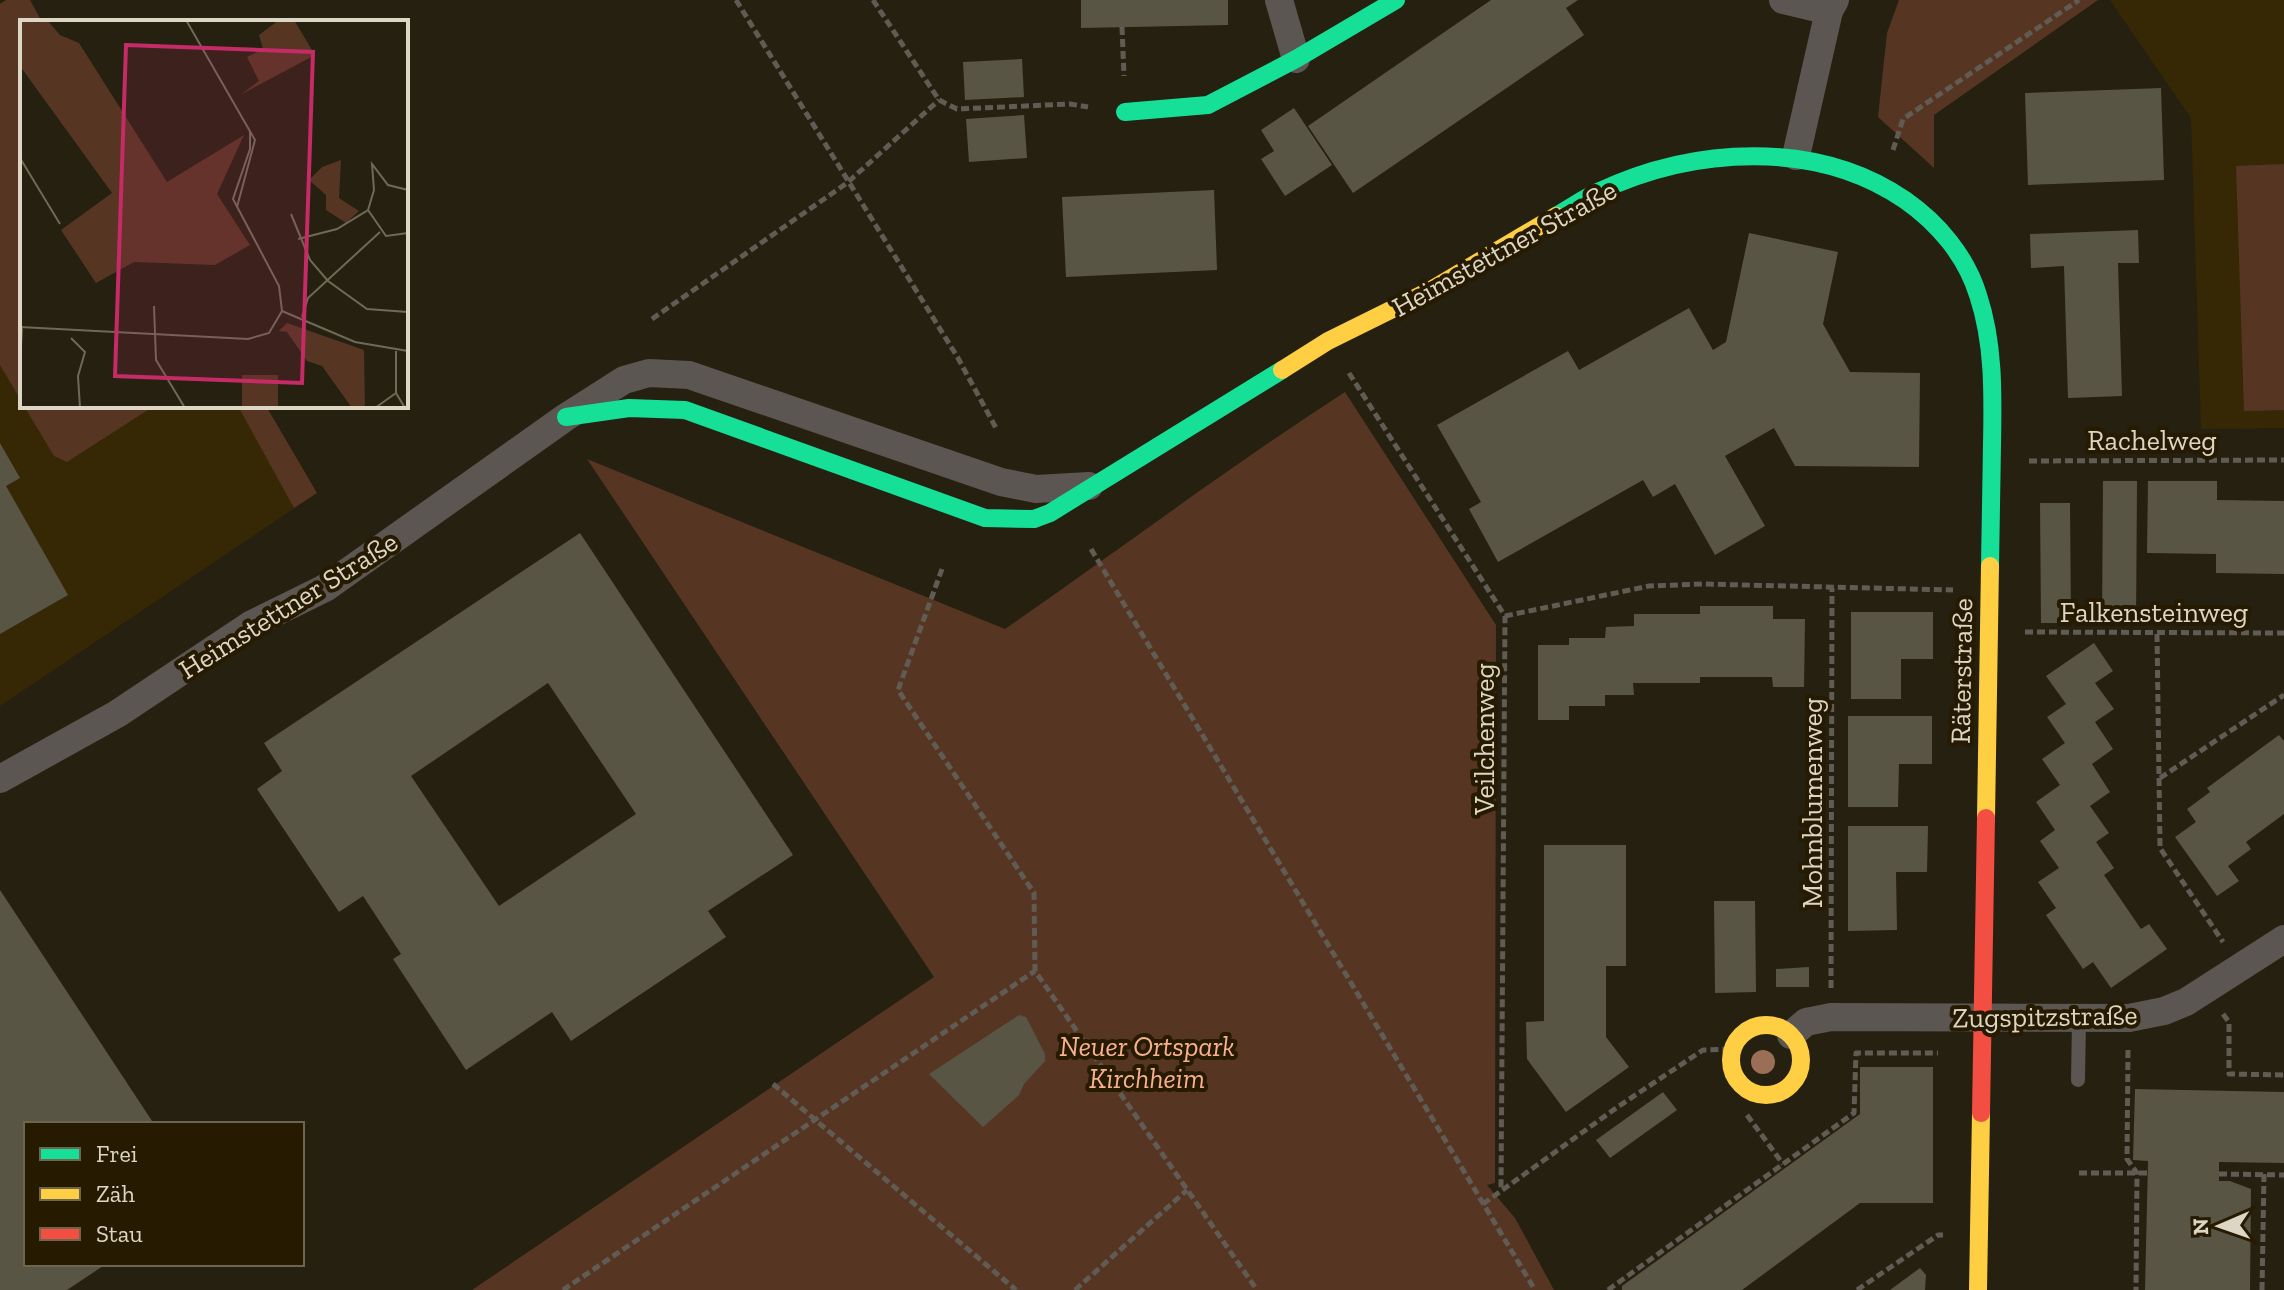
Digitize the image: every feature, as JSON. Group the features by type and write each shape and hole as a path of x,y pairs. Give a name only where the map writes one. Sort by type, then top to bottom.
{"street":[{"path":"1279,0 1296,59"},
{"path":"1125,112 1208,105 1296,59 1396,0"},
{"path":"1783,0 1832,5 1796,156"},
{"name":"Heimstettner Straße","path":"566,417 629,408 685,410 985,518 1034,519 1050,513 1328,341 1431,290 1597,192 1699,160 1740,155 1796,156"},
{"name":"Räterstraße","path":"1796,156 1875,181 1911,201 1949,238 1970,273 1988,334 1993,384 1991,590 1978,1290"},
{"name":"Heimstettner Straße","path":"0,779 117,714 252,624 325,588 566,417 624,380 649,373 689,375 977,476 1036,489 1094,486"},
{"name":"Zugspitzstraße","path":"1791,1035 1806,1022 1831,1017 2129,1018 2164,1011 2207,990 2284,939"},
{"path":"1757,1026 1776,1026 1791,1035 1798,1045 1800,1068 1788,1087 1778,1093 1755,1094 1736,1079 1732,1049 1741,1035 1757,1026"}],"lane":[{"path":"2078,1080 2079,1019"}],"path":[{"path":"736,0 958,358 996,428"},
{"path":"873,0 939,100 957,109 1070,104 1125,112 1122,27"},
{"path":"1893,150 1903,119 2079,0"},
{"path":"652,319 847,183 939,100"},
{"path":"1328,341 1505,616 1649,586 1703,584 1991,590"},
{"name":"Rachelweg","path":"2020,461 2284,460"},
{"path":"1091,549 1535,1290"},
{"path":"942,569 898,690 1034,893 1035,971 1257,1290"},
{"name":"Mohnblumenweg","path":"1831,1017 1832,588"},
{"name":"Veilchenweg","path":"1501,1191 1505,616"},
{"name":"Falkensteinweg","path":"2024,632 2284,633"},
{"path":"2157,634 2160,848 2240,968"},
{"path":"2160,778 2284,695"},
{"path":"563,1290 1035,971"},
{"path":"2207,990 2229,1022 2229,1074 2284,1075"},
{"path":"2129,1018 2127,1159 2137,1173 2136,1290"},
{"path":"1483,1204 1703,1050 1732,1049"},
{"path":"1608,1290 1854,1113 1856,1053 1945,1053"},
{"path":"773,1084 1016,1290"},
{"path":"1747,1115 1783,1164"},
{"path":"2079,1173 2148,1173"},
{"path":"2219,1174 2284,1175"},
{"path":"2262,1290 2264,1174"},
{"path":"1075,1290 1187,1190"},
{"path":"1857,1290 1938,1235 1979,1232"}],"shaded area":[{"path":"6,0 30,0 41,20 20,20 20,408 267,408 317,493 0,706 0,4"},
{"path":"2110,0 2284,0 2284,428 2201,429 2191,118"}],"green space":[{"path":"6,0 30,0 41,20 20,20 20,399 0,365 0,4"},
{"path":"1899,0 2098,0 1934,115 1934,168 1878,117 1887,33"},
{"path":"2284,164 2284,410 2244,411 2236,166"},
{"name":"Neuer Ortspark Kirchheim","path":"1345,392 1496,625 1495,1183 1487,1185 1515,1218 1554,1290 472,1290 934,977 587,459 1005,629"},
{"path":"25,408 151,408 67,462 54,456"},
{"path":"239,408 267,408 317,493 294,508"}],"building":[{"path":"1081,0 1228,0 1228,25 1081,28"},
{"path":"1491,0 1578,0 1566,8 1584,35 1353,193 1308,126"},
{"path":"1022,59 1024,97 965,100 963,62"},
{"path":"2161,88 2164,180 2028,185 2025,93"},
{"path":"1294,108 1332,165 1285,196 1261,159 1274,151 1261,130"},
{"path":"1024,115 1027,158 969,162 966,119"},
{"path":"1214,190 1217,270 1066,277 1062,197"},
{"path":"2138,230 2139,263 2118,263 2122,396 2068,398 2064,266 2031,268 2030,234"},
{"path":"1749,233 1838,252 1823,324 1850,372 1920,373 1919,467 1795,466 1774,428 1725,456 1765,526 1715,555 1675,484 1653,497 1643,480 1498,562 1469,509 1481,502 1437,425 1568,351 1579,370 1689,308 1713,350 1726,342"},
{"path":"0,443 20,478 6,486 68,595 0,634"},
{"path":"2103,481 2137,481 2136,624 2102,624"},
{"path":"2148,481 2217,481 2217,500 2284,501 2284,574 2216,573 2216,554 2147,553"},
{"path":"2040,503 2070,503 2071,623 2041,623"},
{"path":"580,533 793,855 708,911 726,937 571,1041 552,1012 466,1070 393,959 401,954 363,896 339,912 257,789 282,771 264,743","holes":["548,683 636,814 499,906 411,776"]},
{"path":"1700,606 1773,606 1773,619 1805,619 1804,687 1773,687 1772,677 1700,677 1700,683 1633,683 1634,695 1605,695 1605,706 1569,706 1569,720 1538,720 1538,645 1569,645 1569,638 1605,638 1606,627 1634,626 1634,614 1700,614"},
{"path":"1851,612 1933,612 1933,659 1901,659 1901,699 1851,699"},
{"path":"2094,643 2113,671 2095,683 2114,709 2095,722 2113,749 2092,764 2110,792 2090,806 2109,833 2096,842 2114,868 2104,875 2141,929 2149,924 2167,949 2111,988 2093,962 2083,969 2046,915 2056,908 2038,882 2059,868 2040,841 2055,830 2036,802 2060,785 2042,759 2065,743 2047,717 2066,704 2046,676"},
{"path":"1848,716 1932,716 1932,764 1899,764 1898,807 1848,807"},
{"path":"2279,735 2284,741 2284,814 2246,842 2251,849 2228,866 2239,881 2217,896 2175,837 2196,822 2187,809 2210,792 2207,788"},
{"path":"1848,826 1928,826 1927,872 1896,872 1897,930 1848,931"},
{"path":"1544,845 1626,845 1626,966 1606,966 1606,1037 1629,1067 1566,1112 1527,1059 1526,1022 1544,1021"},
{"path":"0,890 153,1122 24,1122 24,1266 103,1266 67,1290 0,1290"},
{"path":"1714,901 1755,901 1756,992 1715,993"},
{"path":"1809,967 1809,987 1776,987 1776,969"},
{"path":"1019,1015 1026,1017 1045,1054 1045,1061 1024,1084 1019,1095 983,1127 929,1074"},
{"path":"1860,1067 1933,1067 1933,1203 1860,1203 1742,1290 1622,1290 1622,1286 1860,1114"},
{"path":"2135,1089 2284,1092 2284,1163 2219,1162 2219,1181 2230,1181 2251,1189 2250,1290 2145,1290 2148,1161 2133,1160"},
{"path":"1663,1092 1677,1110 1610,1158 1596,1140"},
{"path":"1920,1268 1926,1275 1925,1290 1890,1290"}],"traffic: fast":[{"path":"1125,112 1208,105 1296,59 1396,0"},
{"path":"1556,216 1593,194 1635,177 1713,159 1754,156 1794,159 1833,167 1870,180 1917,209 1939,230 1966,267 1978,295 1987,332 1992,407 1990,566"},
{"path":"566,417 629,408 685,410 985,518 1034,519 1050,513 1282,370"}],"traffic: slow":[{"path":"1282,370 1328,341 1431,290 1556,216"},
{"path":"1986,818 1990,566"},
{"path":"1766,1025 1791,1035 1801,1060 1791,1085 1766,1095 1741,1085 1731,1060 1741,1035 1766,1025"},
{"path":"1978,1290 1981,1113"}],"traffic: jam":[{"path":"1981,1113 1986,818"}]}
